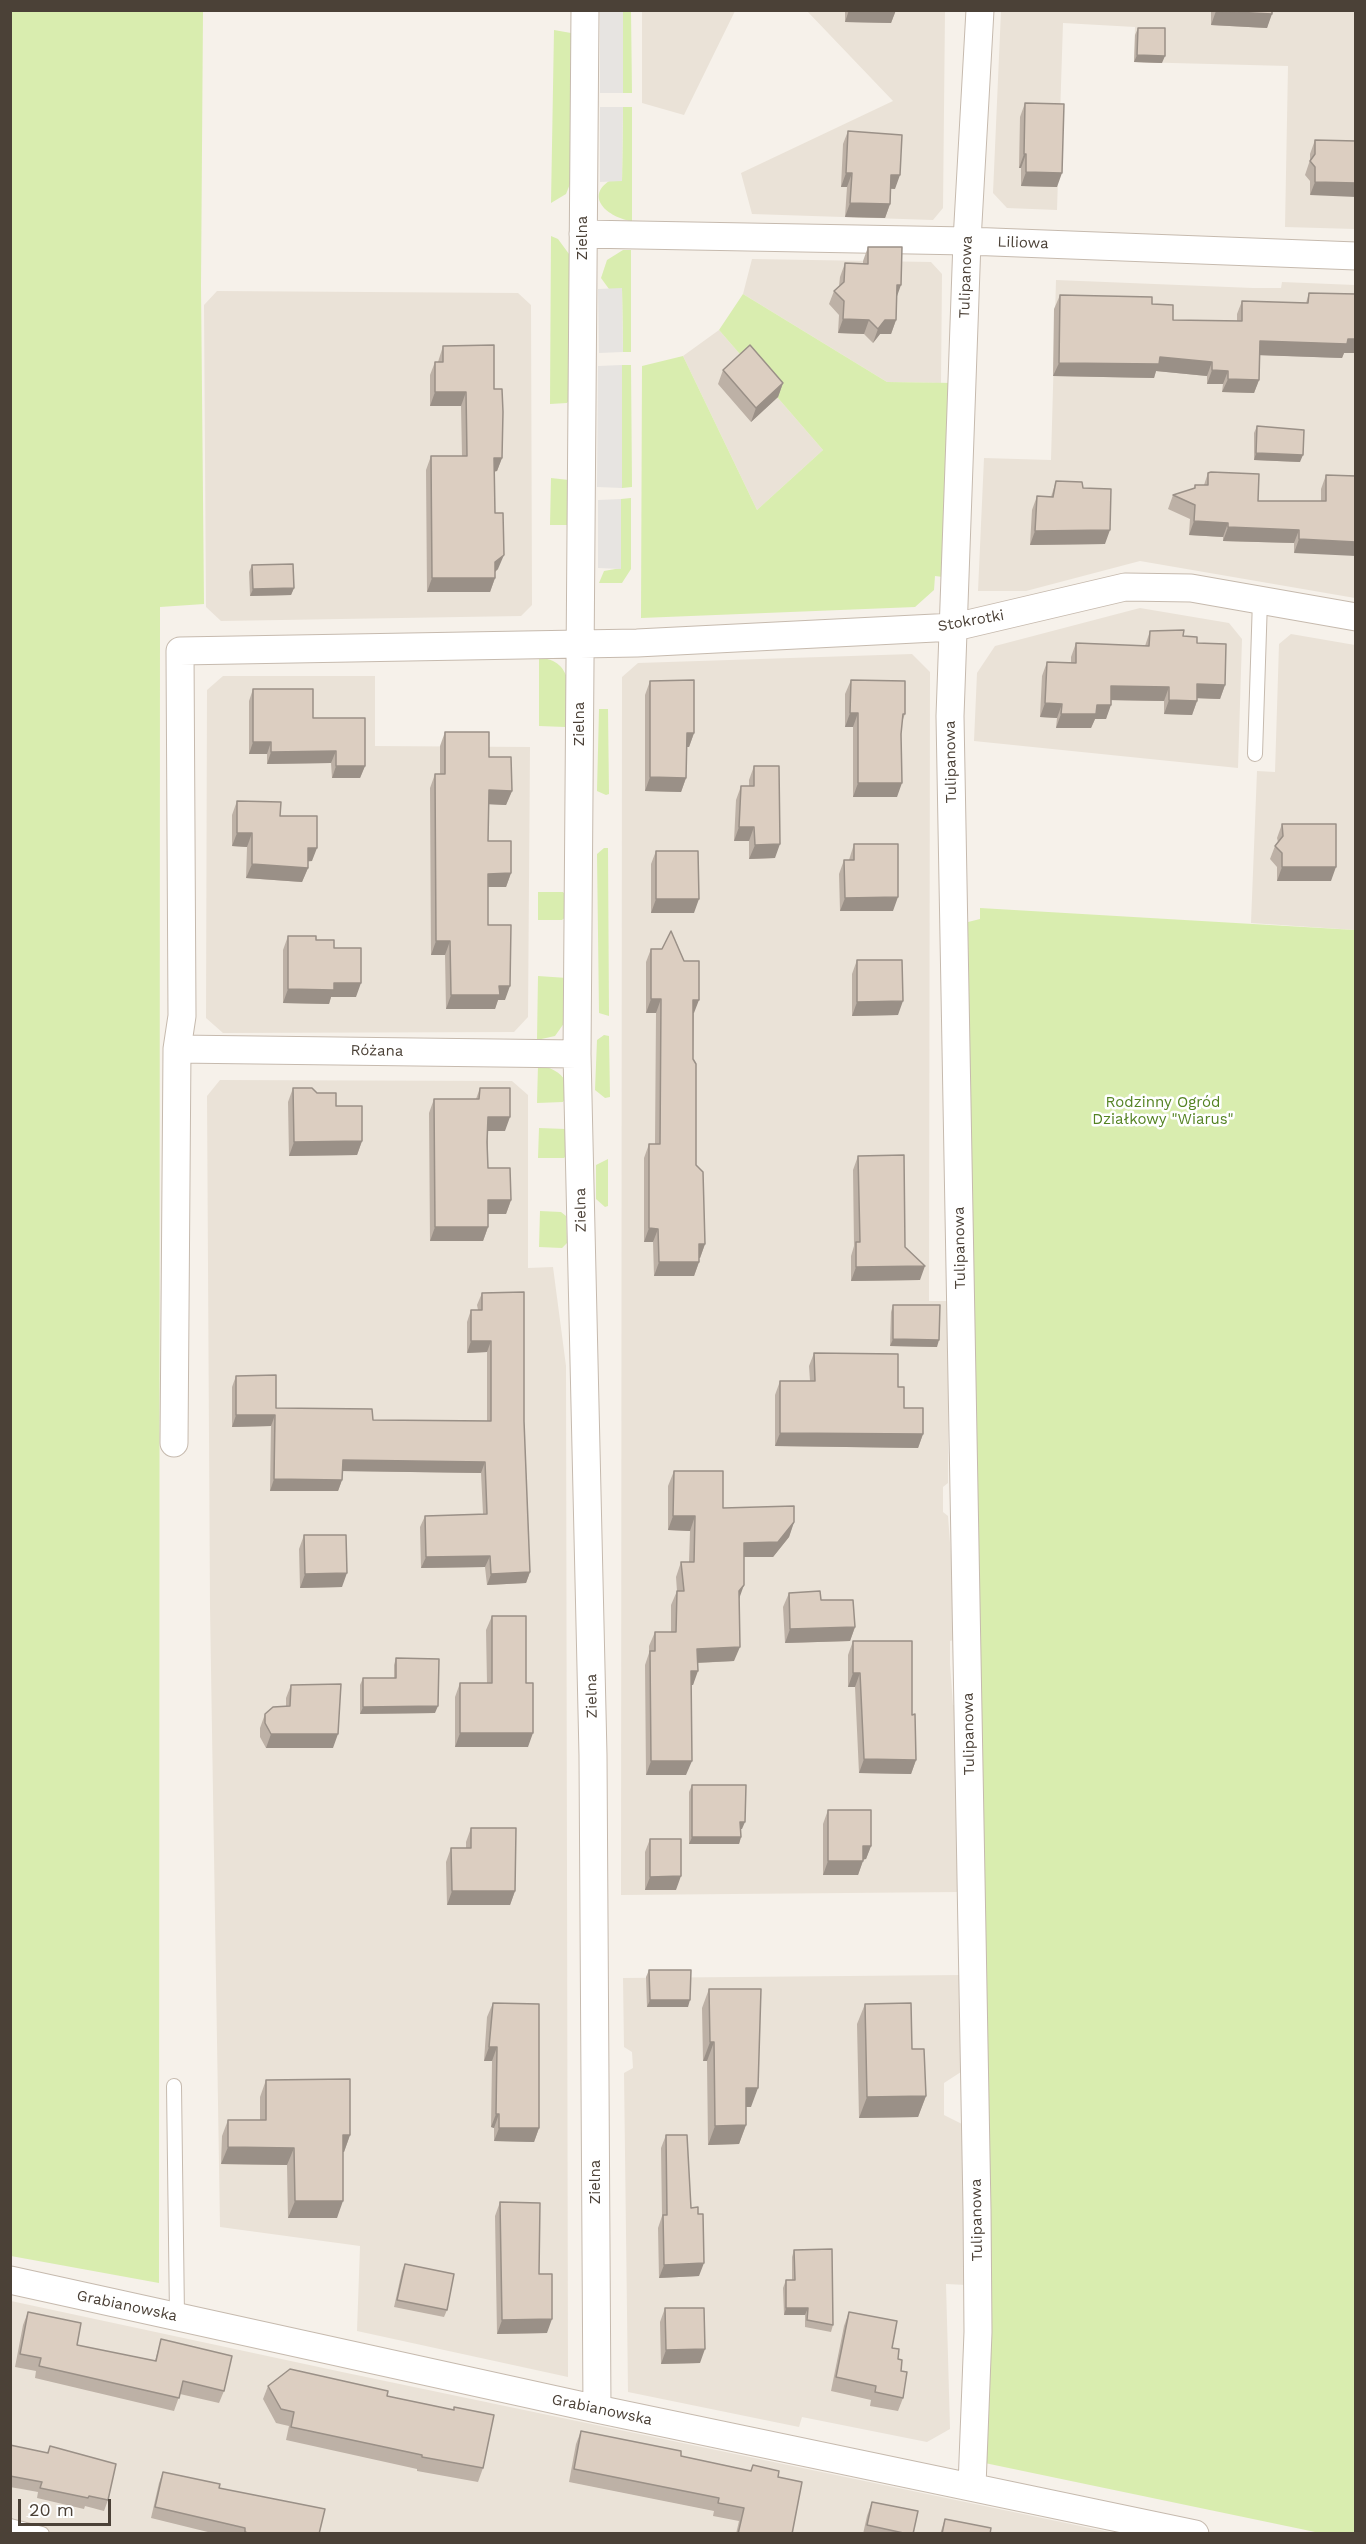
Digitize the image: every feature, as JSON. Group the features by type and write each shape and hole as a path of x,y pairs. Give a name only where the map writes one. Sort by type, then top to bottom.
{"street":[{"name":"Zielna","path":"585,10 577,1054 593,1755 597,2409"},
{"name":"Tulipanowa","path":"972,2487 978,2332 977,2209 951,740 967,241 980,10"},
{"name":"Liliowa","path":"583,234 967,241 1356,256"},
{"name":"Stokrotki","path":"177,1048 182,1016 180,651 580,643 955,627 1125,587 1191,588 1356,617"},
{"name":"Różana","path":"177,1048 577,1054"},
{"path":"174,1443 177,1048"},
{"name":"Grabianowska","path":"10,2280 597,2409 1195,2534"}],"lane":[{"path":"1255,754 1260,600"},
{"path":"174,2086 177,2316"},
{"path":"10,2526 42,2534"}],"shaded area":[{"path":"600,11 623,11 623,93 600,93"},
{"path":"642,11 735,11 684,115 642,103"},
{"path":"807,11 945,11 943,208 933,220 752,214 741,173 893,101"},
{"path":"1001,11 1355,11 1355,229 1285,227 1288,66 1134,62 1135,27 1063,23 1057,210 1007,208 993,193"},
{"path":"600,107 623,107 622,181 600,182"},
{"path":"752,259 931,262 942,274 941,383 887,382 743,294"},
{"path":"1056,280 1253,288 1281,288 1282,282 1355,285 1355,598 1140,561 1026,591 978,591 984,458 1051,460"},
{"path":"622,288 623,352 599,353 598,289"},
{"path":"217,291 518,293 531,305 532,605 521,616 221,621 206,607 204,305"},
{"path":"719,330 823,450 757,510 683,356"},
{"path":"622,365 622,488 597,487 598,366"},
{"path":"621,499 621,569 598,568 598,500"},
{"path":"1140,608 1229,623 1242,639 1238,768 974,741 977,673 995,646"},
{"path":"1291,634 1355,645 1355,930 1251,923 1257,771 1275,772 1279,644"},
{"path":"912,654 930,672 929,1301 948,1301 948,1483 943,1487 943,1512 948,1516 951,1556 954,1640 950,1641 950,1664 953,1705 955,1705 959,1892 621,1895 622,677 638,663"},
{"path":"223,676 375,676 375,746 530,747 528,1017 514,1032 223,1033 206,1018 207,690"},
{"path":"220,1080 512,1081 528,1095 528,1268 553,1267 566,1366 568,2377 357,2331 360,2246 220,2227 210,1607 207,1096"},
{"path":"961,1975 964,2070 944,2083 944,2115 964,2125 967,2285 946,2284 950,2429 927,2442 802,2417 799,2427 628,2392 624,2073 633,2068 632,2052 624,2047 623,1978"},
{"path":"11,2301 342,2372 1114,2533 11,2534"}],"green space":[{"path":"10,11 203,11 201,286 204,604 160,607 159,2283 11,2256"},
{"path":"623,11 631,11 632,93 623,93"},
{"path":"554,30 571,33 570,184 566,194 551,203"},
{"path":"623,107 632,107 632,221 609,212 603,207 599,195 609,181 622,181"},
{"path":"551,236 558,239 569,254 569,400 567,403 550,404"},
{"path":"623,250 631,250 631,352 623,352 622,289 609,289 601,278 607,260"},
{"path":"743,294 887,382 956,383 943,577 935,576 934,590 915,607 641,618 642,366 683,356 757,510 823,450 719,330"},
{"path":"622,365 631,365 632,487 622,488"},
{"path":"551,478 569,480 567,525 550,525"},
{"path":"631,498 631,569 622,583 599,583 604,571 621,568 621,499"},
{"path":"539,658 551,660 565,672 570,702 569,723 565,727 539,726"},
{"path":"599,709 608,709 609,794 606,795 597,791"},
{"path":"604,848 608,848 609,1016 599,1013 597,854"},
{"path":"538,892 563,892 568,898 568,915 562,920 538,920"},
{"name":"Rodzinny Ogród Działkowy \"Wiarus\"","path":"980,908 1355,930 1355,2533 1320,2533 980,2462 968,922 980,919"},
{"path":"538,976 567,978 567,1019 555,1036 537,1040"},
{"path":"604,1035 609,1036 610,1097 605,1098 595,1090 597,1040"},
{"path":"538,1065 552,1069 563,1077 568,1088 563,1102 537,1103"},
{"path":"539,1128 566,1129 567,1155 564,1158 538,1158"},
{"path":"608,1159 608,1206 605,1207 596,1199 596,1165"},
{"path":"540,1211 561,1212 566,1216 567,1243 562,1248 539,1247"}],"building":[{"path":"1272,10 1272,14 1216,11"},
{"path":"1138,28 1165,28 1165,56 1137,55"},
{"path":"1025,103 1064,104 1062,173 1026,172"},
{"path":"848,131 902,135 900,175 891,175 890,204 850,203 852,173 846,173"},
{"path":"1315,140 1356,141 1356,183 1315,182 1315,167 1310,161 1315,154"},
{"path":"868,247 902,247 901,285 897,285 896,320 885,320 878,329 869,320 843,319 844,301 834,291 844,282 845,263 868,264"},
{"path":"1309,293 1356,294 1356,339 1348,339 1347,344 1260,341 1259,380 1228,379 1228,371 1212,370 1212,362 1160,357 1159,364 1059,363 1060,295 1152,297 1152,304 1173,305 1173,320 1242,321 1242,301 1308,303"},
{"path":"494,345 494,389 502,389 503,412 502,458 494,458 495,513 503,513 504,555 495,562 495,578 432,578 431,456 467,456 466,392 435,392 435,362 443,362 443,346"},
{"path":"750,345 783,383 756,408 723,370"},
{"path":"1257,426 1304,430 1303,455 1256,453"},
{"path":"1208,473 1259,474 1258,501 1326,501 1326,475 1356,476 1356,542 1299,539 1299,530 1228,527 1228,523 1194,521 1195,505 1173,495 1195,488 1195,485 1208,485"},
{"path":"1056,481 1082,482 1083,488 1111,489 1110,530 1035,531 1037,496 1053,497"},
{"path":"293,564 294,588 253,589 252,565"},
{"path":"1184,630 1183,636 1197,637 1197,643 1226,644 1225,685 1197,684 1197,701 1169,700 1169,687 1111,686 1111,705 1097,705 1096,714 1061,714 1062,704 1045,703 1047,662 1076,663 1076,643 1149,646 1150,631"},
{"path":"694,680 694,733 687,733 686,778 650,777 650,681"},
{"path":"851,680 905,681 905,714 903,714 901,734 902,783 858,783 858,713 850,713"},
{"path":"253,689 313,689 313,718 365,718 365,766 336,766 336,751 271,752 271,742 253,742"},
{"path":"445,732 489,732 489,757 511,757 512,791 489,790 488,841 511,841 511,873 488,874 488,925 511,925 510,986 499,986 500,995 451,995 450,941 436,941 435,774 445,774"},
{"path":"754,766 779,766 780,844 755,845 754,827 739,827 741,786 754,786"},
{"path":"237,801 281,802 280,816 317,816 317,848 308,848 308,868 252,864 252,833 237,833"},
{"path":"1282,824 1336,824 1336,867 1282,867 1282,853 1275,846 1283,836"},
{"path":"854,844 898,844 898,897 845,898 844,860 854,860"},
{"path":"656,851 698,851 699,899 656,899"},
{"path":"671,931 684,961 699,961 699,1000 693,1000 693,1059 696,1064 696,1165 703,1172 705,1244 699,1244 699,1262 659,1262 658,1229 649,1228 649,1144 660,1144 661,999 651,999 651,949 662,949"},
{"path":"288,936 316,936 316,940 334,940 334,948 361,948 361,983 334,983 334,990 288,989"},
{"path":"857,960 902,960 903,1001 857,1002"},
{"path":"293,1088 312,1088 317,1093 336,1093 336,1106 362,1106 362,1141 294,1142"},
{"path":"480,1088 510,1088 510,1117 488,1117 487,1142 488,1168 510,1168 511,1200 488,1200 488,1227 435,1227 434,1099 479,1099"},
{"path":"904,1155 905,1247 925,1266 856,1267 856,1242 860,1242 858,1156"},
{"path":"524,1292 524,1421 530,1572 491,1574 490,1556 426,1557 425,1516 487,1514 485,1462 343,1460 342,1480 274,1479 275,1415 236,1415 236,1376 276,1375 276,1408 372,1409 373,1420 491,1421 491,1341 471,1341 471,1310 482,1310 482,1293"},
{"path":"893,1305 940,1305 939,1340 893,1339"},
{"path":"814,1353 898,1354 898,1387 904,1387 904,1408 923,1408 923,1434 780,1433 780,1381 815,1381"},
{"path":"674,1471 723,1471 723,1508 794,1506 794,1522 778,1542 744,1543 744,1585 739,1591 740,1647 697,1649 698,1671 691,1671 692,1761 651,1761 650,1651 655,1651 655,1632 676,1632 677,1591 684,1591 681,1562 694,1562 695,1516 673,1516"},
{"path":"304,1535 346,1535 347,1573 305,1574"},
{"path":"820,1591 821,1600 853,1600 855,1627 790,1629 789,1593"},
{"path":"492,1616 526,1616 526,1683 533,1683 533,1733 460,1733 460,1683 492,1683"},
{"path":"853,1641 912,1641 912,1715 915,1714 916,1760 864,1759 860,1673 853,1673"},
{"path":"396,1658 439,1659 438,1706 363,1707 363,1678 396,1678"},
{"path":"341,1684 338,1734 271,1734 265,1723 265,1714 273,1707 290,1706 291,1685"},
{"path":"692,1785 746,1785 745,1822 740,1822 741,1837 692,1837"},
{"path":"828,1810 871,1810 871,1846 863,1846 863,1861 828,1861"},
{"path":"471,1828 516,1828 515,1891 452,1891 451,1848 471,1848"},
{"path":"650,1839 681,1839 681,1876 650,1877"},
{"path":"649,1970 691,1970 690,2000 650,2000"},
{"path":"709,1989 761,1989 758,2088 746,2088 746,2125 715,2126 714,2042 710,2042"},
{"path":"493,2003 539,2004 539,2128 499,2128 499,2114 496,2114 497,2047 489,2047"},
{"path":"911,2003 912,2049 924,2049 926,2096 867,2097 865,2004"},
{"path":"350,2079 350,2135 343,2135 343,2201 295,2201 294,2148 228,2147 228,2120 266,2120 266,2080"},
{"path":"666,2135 687,2135 691,2208 698,2207 698,2214 703,2214 704,2263 664,2265 663,2215 667,2215"},
{"path":"500,2202 540,2203 539,2274 552,2274 552,2319 502,2320"},
{"path":"832,2249 833,2325 807,2320 808,2308 786,2308 786,2280 795,2280 794,2250"},
{"path":"405,2264 454,2274 447,2310 397,2300"},
{"path":"665,2308 704,2308 705,2349 666,2350"},
{"path":"28,2312 81,2323 77,2345 156,2361 161,2339 232,2356 224,2391 183,2381 179,2398 39,2366 41,2358 20,2354"},
{"path":"849,2312 897,2321 892,2348 899,2349 898,2359 902,2360 901,2371 907,2372 903,2398 875,2392 876,2386 836,2377"},
{"path":"290,2369 388,2391 387,2396 454,2410 454,2407 494,2415 483,2468 422,2457 422,2455 291,2427 294,2412 281,2409 268,2386"},
{"path":"581,2431 681,2451 681,2456 751,2471 753,2465 779,2471 778,2477 802,2482 792,2534 738,2534 744,2508 718,2503 719,2498 574,2469"},
{"path":"10,2445 48,2453 50,2446 116,2464 108,2500 40,2488 42,2482 10,2476"},
{"path":"163,2472 220,2484 219,2488 325,2509 319,2534 251,2534 245,2532 245,2528 155,2507"},
{"path":"872,2502 918,2511 913,2534 867,2525"},
{"path":"945,2519 991,2528 990,2534 942,2534"}]}
